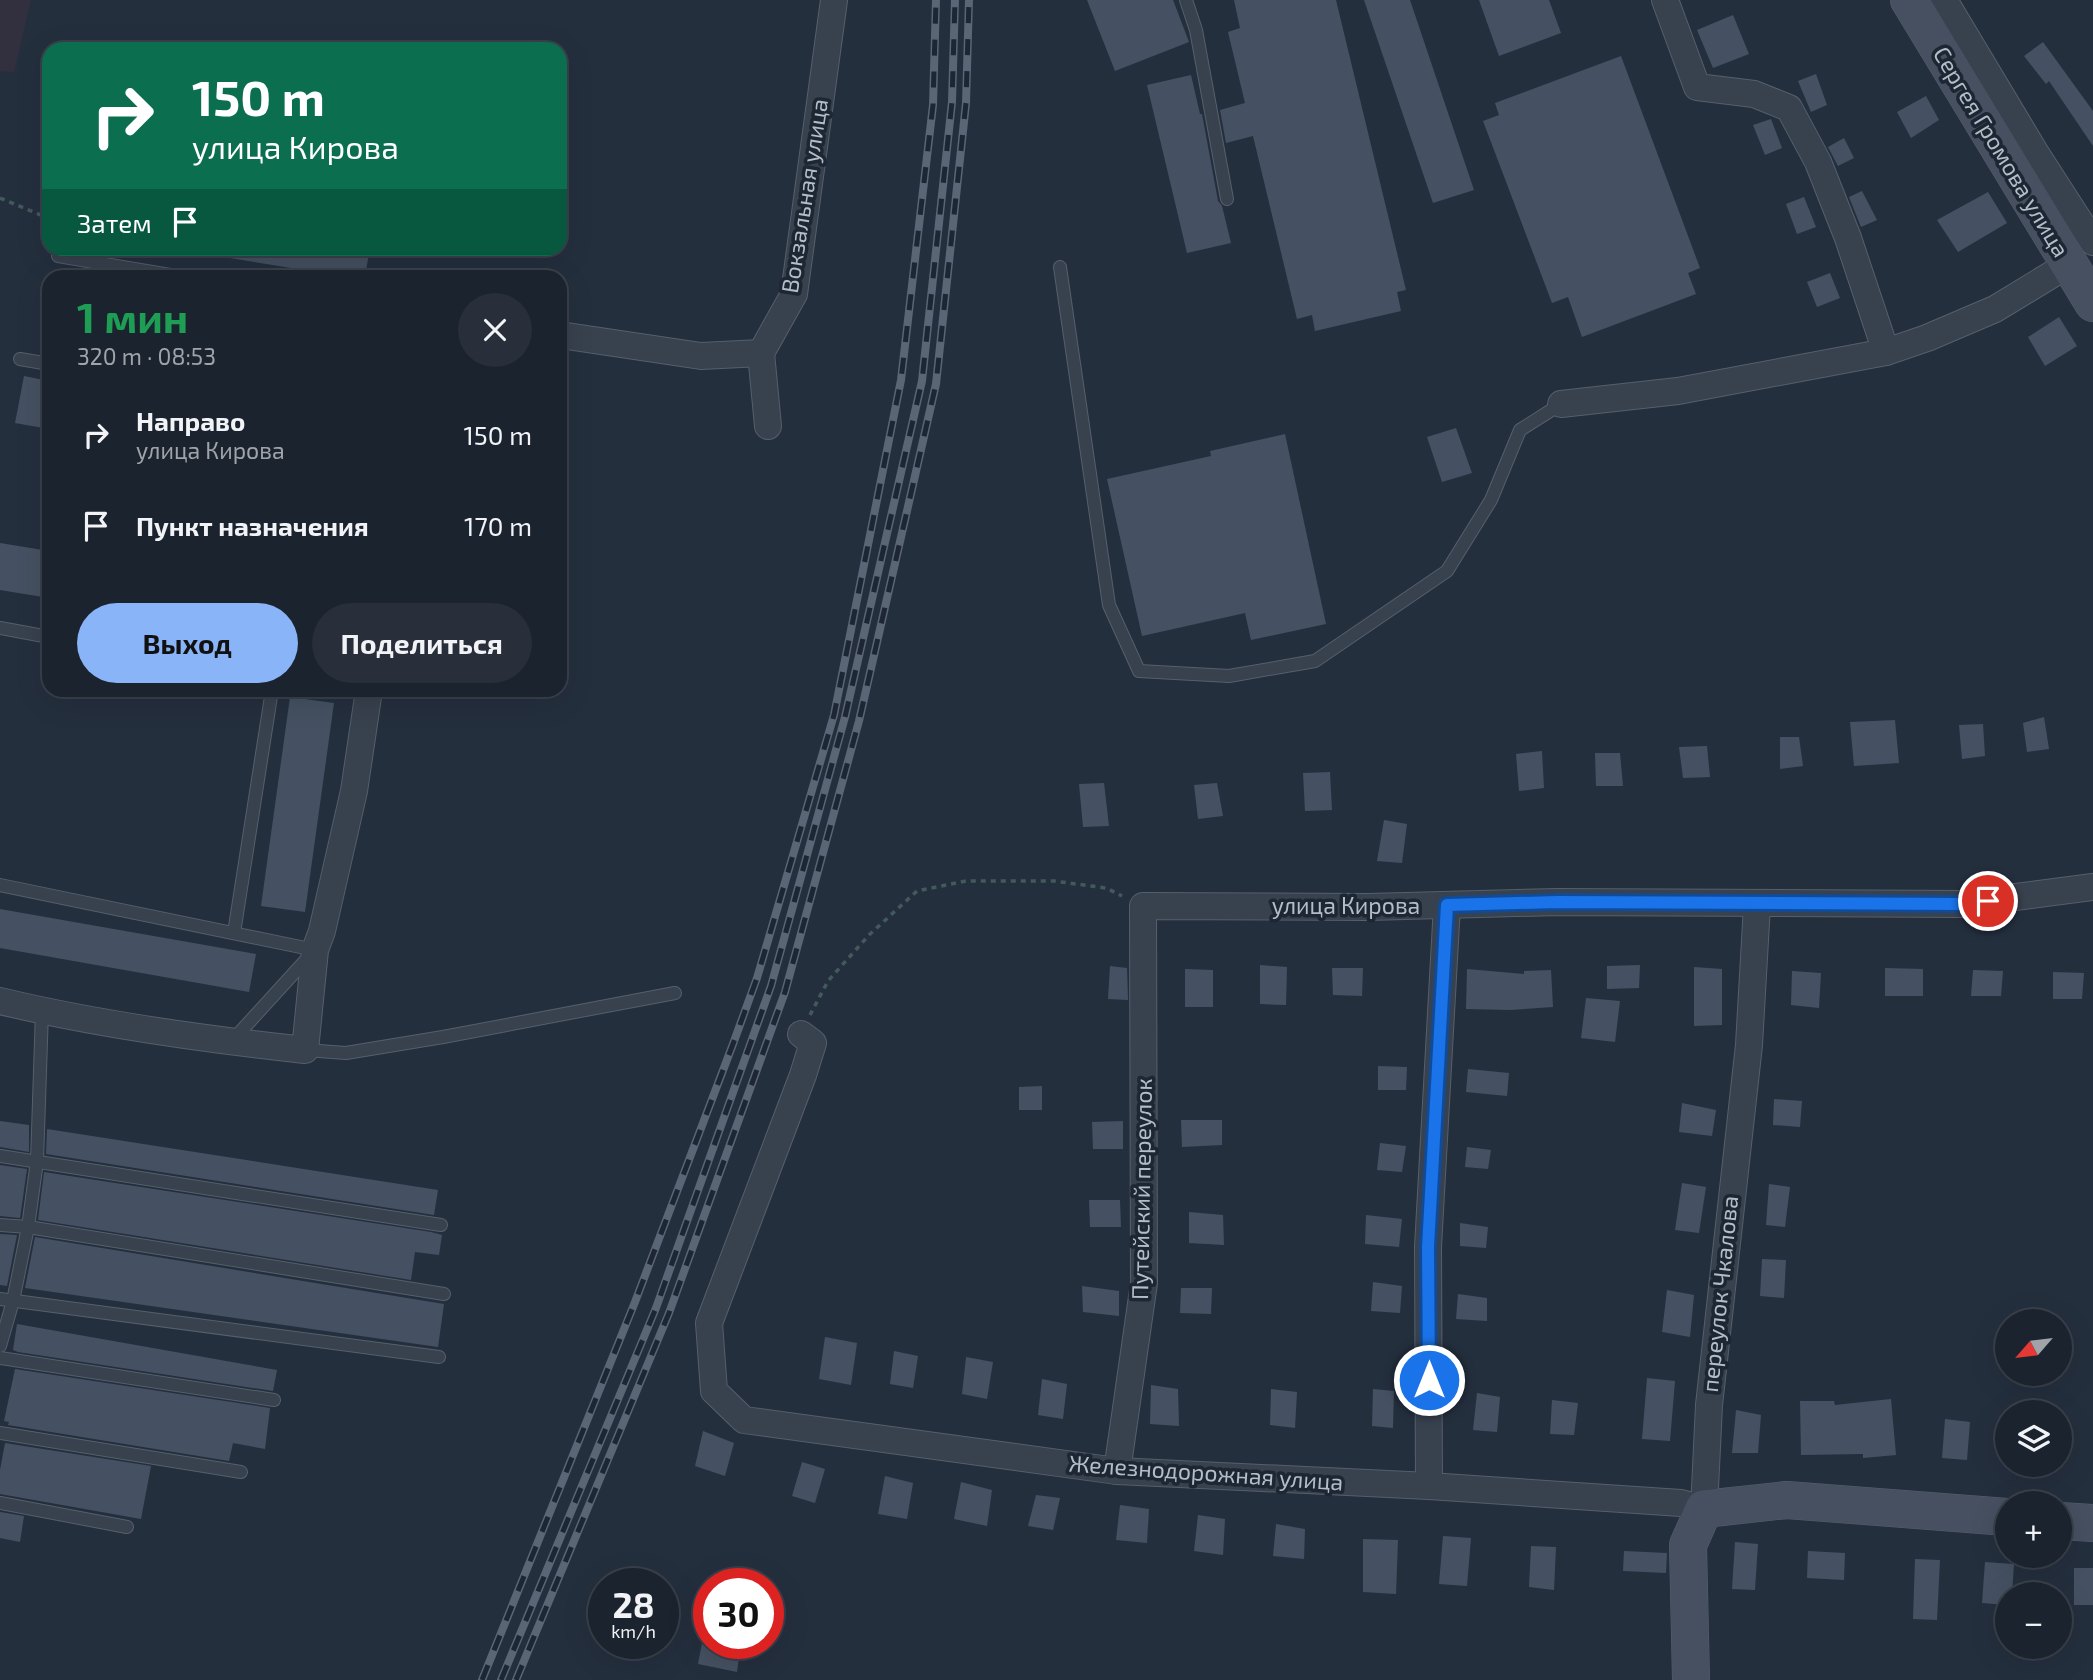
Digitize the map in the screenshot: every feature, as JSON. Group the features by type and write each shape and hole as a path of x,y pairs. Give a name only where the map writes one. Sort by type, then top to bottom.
{"street":[{"name":"Вокзальная улица","path":"761,353 794,294 834,0"},
{"path":"1665,0 1697,87 1754,94 1789,108 1823,174 1856,257 1886,352"},
{"name":"Сергея Громова улица","path":"1909,0 2081,253 2093,303"},
{"path":"1561,404 1678,391 1886,352 1995,309 2081,253 2035,152 1944,0"},
{"path":"567,336 701,356 761,353 768,426"},
{"path":"0,1001 42,1011 231,1042 305,1050 315,950 325,919 354,792 368,697"},
{"name":"улица Кирова","path":"1143,906 1557,902 1962,904 2093,887"},
{"path":"1429,1486 1428,1247 1447,905"},
{"name":"переулок Чкалова","path":"1691,1680 1688,1545 1704,1509 1709,1405 1749,1045 1757,905"},
{"name":"Путейский переулок","path":"1117,1472 1144,1283 1143,906"},
{"name":"Железнодорожная улица","path":"801,1034 813,1043 803,1075 709,1323 714,1391 744,1420 1117,1472 1429,1486 1681,1503 1704,1509 1787,1500 1995,1516"},
{"path":"2072,1522 2093,1523"}],"lane":[{"path":"1186,0 1196,30 1227,199"},
{"path":"58,256 141,270"},
{"path":"1060,267 1109,605 1139,671 1229,676 1315,661 1447,571 1490,499 1520,430 1561,404"},
{"path":"20,359 42,363"},
{"path":"0,628 42,636"},
{"path":"234,933 271,697"},
{"path":"0,885 315,950"},
{"path":"231,1042 315,950"},
{"path":"305,1050 346,1053 676,993"},
{"path":"0,1346 6,1300 28,1227 37,1161 42,1011"},
{"path":"0,1156 441,1225"},
{"path":"0,1225 28,1227 444,1294"},
{"path":"6,1300 439,1357"},
{"path":"0,1358 274,1400"},
{"path":"0,1433 242,1472"},
{"path":"0,1503 127,1527"}],"path":[{"path":"0,198 42,216"},
{"path":"801,1034 828,981 869,935 917,891 966,881 1054,881 1106,888 1143,906"}],"shaded area":[{"path":"0,0 31,0 14,72 0,71"}],"building":[{"path":"1087,0 1173,0 1189,42 1115,71"},
{"path":"1234,0 1336,0 1406,290 1397,292 1401,311 1315,331 1312,315 1297,319 1253,136 1226,143 1220,110 1245,103 1228,32 1240,28"},
{"path":"1364,0 1410,0 1474,190 1433,203"},
{"path":"1479,0 1549,0 1561,33 1499,56"},
{"path":"1733,15 1749,54 1713,68 1697,30"},
{"path":"2043,42 2093,111 2093,146 2049,81 2046,84 2024,56"},
{"path":"1621,56 1700,268 1688,273 1696,294 1582,337 1568,297 1552,303 1483,121 1499,115 1495,103"},
{"path":"1816,74 1827,105 1811,112 1798,81"},
{"path":"1191,75 1202,114 1218,201 1222,206 1231,243 1187,253 1147,85"},
{"path":"1926,96 1939,120 1911,138 1897,112"},
{"path":"1771,119 1782,148 1765,155 1753,125"},
{"path":"1844,138 1854,158 1838,166 1828,147"},
{"path":"1862,191 1877,220 1861,227 1849,197"},
{"path":"1988,192 2007,223 1958,252 1937,220"},
{"path":"1804,197 1816,227 1797,234 1786,204"},
{"path":"369,256 366,270 303,270 230,258"},
{"path":"1830,273 1840,298 1817,307 1807,282"},
{"path":"2059,317 2077,346 2045,366 2028,337"},
{"path":"24,376 42,380 42,428 15,423"},
{"path":"1456,428 1472,473 1442,482 1427,437"},
{"path":"1285,434 1326,624 1251,640 1245,613 1142,636 1107,479 1211,456 1210,451"},
{"path":"0,543 42,550 42,597 0,590"},
{"path":"290,697 334,703 305,912 261,906"},
{"path":"2044,717 2049,749 2027,752 2023,723"},
{"path":"1895,720 1899,763 1854,766 1850,722"},
{"path":"1983,724 1985,756 1962,759 1959,725"},
{"path":"1780,737 1799,737 1803,766 1780,769"},
{"path":"1707,746 1710,777 1683,778 1679,747"},
{"path":"1542,751 1544,788 1519,791 1516,754"},
{"path":"1595,753 1620,753 1623,786 1596,786"},
{"path":"1330,772 1332,810 1305,811 1303,773"},
{"path":"1104,783 1109,826 1083,827 1079,784"},
{"path":"1217,783 1223,816 1198,819 1194,785"},
{"path":"1384,820 1407,824 1402,863 1377,861"},
{"path":"0,909 256,954 249,992 0,948"},
{"path":"1260,965 1287,967 1286,1005 1260,1004"},
{"path":"1640,965 1639,988 1607,989 1607,966"},
{"path":"1110,966 1127,968 1128,1000 1108,999"},
{"path":"1694,967 1722,969 1722,1025 1694,1026"},
{"path":"1332,968 1363,968 1362,996 1333,995"},
{"path":"1885,968 1923,969 1923,996 1885,996"},
{"path":"1185,969 1213,970 1213,1007 1185,1007"},
{"path":"1467,969 1524,974 1524,971 1551,970 1553,1007 1466,1009"},
{"path":"1973,970 2003,971 2001,996 1971,996"},
{"path":"1792,971 1821,973 1819,1008 1791,1005"},
{"path":"2053,972 2084,973 2082,999 2053,999"},
{"path":"1586,998 1620,1001 1615,1042 1581,1038"},
{"path":"1378,1066 1407,1067 1406,1090 1378,1090"},
{"path":"1468,1069 1509,1073 1507,1096 1466,1092"},
{"path":"1042,1086 1042,1110 1019,1110 1019,1087"},
{"path":"1774,1099 1802,1101 1800,1127 1773,1125"},
{"path":"1682,1103 1716,1110 1712,1136 1679,1132"},
{"path":"1181,1120 1222,1120 1222,1145 1182,1147"},
{"path":"0,1121 29,1125 29,1152 0,1147"},
{"path":"1123,1121 1123,1149 1093,1149 1092,1122"},
{"path":"47,1129 438,1190 434,1215 46,1154"},
{"path":"1380,1143 1406,1146 1402,1172 1377,1170"},
{"path":"1467,1147 1491,1150 1488,1169 1465,1167"},
{"path":"0,1165 27,1169 20,1218 0,1216"},
{"path":"44,1172 431,1232 442,1235 439,1255 415,1252 411,1280 38,1220"},
{"path":"1682,1183 1706,1187 1699,1233 1675,1230"},
{"path":"1769,1184 1790,1187 1785,1227 1766,1225"},
{"path":"1089,1200 1120,1200 1121,1227 1090,1227"},
{"path":"1189,1212 1223,1215 1224,1245 1189,1243"},
{"path":"1366,1215 1402,1219 1399,1247 1365,1244"},
{"path":"1460,1223 1488,1227 1486,1248 1460,1246"},
{"path":"0,1234 17,1235 7,1286 0,1285"},
{"path":"35,1237 444,1304 438,1347 25,1288"},
{"path":"1762,1259 1786,1260 1784,1298 1760,1296"},
{"path":"1373,1282 1402,1286 1400,1313 1371,1311"},
{"path":"1082,1286 1119,1291 1119,1316 1083,1312"},
{"path":"1181,1288 1212,1288 1211,1314 1180,1313"},
{"path":"1667,1290 1694,1295 1690,1337 1662,1332"},
{"path":"1458,1294 1487,1298 1487,1321 1456,1319"},
{"path":"17,1324 277,1370 273,1391 18,1352 13,1350"},
{"path":"825,1337 857,1343 851,1385 819,1379"},
{"path":"894,1351 918,1356 913,1388 890,1384"},
{"path":"966,1357 993,1362 987,1399 962,1394"},
{"path":"15,1369 270,1408 265,1449 233,1443 229,1461 8,1425 9,1422 4,1421"},
{"path":"1647,1378 1675,1381 1670,1441 1642,1439"},
{"path":"1042,1379 1067,1384 1063,1419 1038,1415"},
{"path":"1151,1385 1178,1389 1179,1426 1150,1424"},
{"path":"1271,1389 1297,1392 1295,1428 1270,1425"},
{"path":"1373,1389 1394,1391 1393,1428 1372,1426"},
{"path":"1477,1393 1500,1397 1497,1432 1473,1430"},
{"path":"1891,1399 1896,1455 1863,1458 1863,1454 1801,1455 1800,1401 1834,1401 1835,1405"},
{"path":"1552,1400 1578,1403 1574,1435 1550,1434"},
{"path":"1736,1410 1761,1415 1758,1453 1732,1453"},
{"path":"1945,1419 1970,1422 1967,1460 1942,1458"},
{"path":"703,1431 734,1443 725,1476 695,1466"},
{"path":"5,1443 151,1466 141,1519 0,1494 0,1470"},
{"path":"802,1462 825,1469 815,1503 792,1496"},
{"path":"885,1476 913,1483 907,1519 878,1514"},
{"path":"961,1482 992,1490 987,1526 954,1519"},
{"path":"1036,1495 1060,1498 1053,1530 1028,1526"},
{"path":"1120,1505 1149,1509 1147,1543 1116,1540"},
{"path":"0,1512 24,1516 20,1542 0,1538"},
{"path":"1198,1515 1225,1519 1223,1555 1194,1551"},
{"path":"1276,1524 1305,1529 1304,1559 1273,1556"},
{"path":"1443,1536 1471,1538 1467,1586 1439,1584"},
{"path":"1363,1539 1398,1540 1396,1594 1363,1592"},
{"path":"1735,1542 1758,1544 1755,1590 1732,1589"},
{"path":"1531,1546 1556,1547 1554,1590 1529,1587"},
{"path":"1624,1551 1667,1553 1666,1573 1623,1571"},
{"path":"1808,1551 1845,1553 1844,1580 1807,1578"},
{"path":"1915,1559 1940,1560 1937,1620 1913,1619"},
{"path":"1985,1562 1995,1563 1995,1568 2014,1568 2013,1582 1995,1582 1995,1604 1982,1603"},
{"path":"2074,1568 2093,1568 2093,1605 2074,1605"},
{"path":"699,1659 739,1659 737,1672 698,1664"}],"railway":[{"path":"482,1680 635,1302 733,1044 757,978 834,715 901,380 933,105 936,0"},
{"path":"501,1680 656,1308 771,986 845,717 922,381 952,102 955,0"},
{"path":"516,1680 669,1313 785,992 859,721 936,384 966,103 969,0"}],"route":[{"path":"1429,1380 1428,1247 1447,905 1557,902 1962,904 1988,901"}]}
